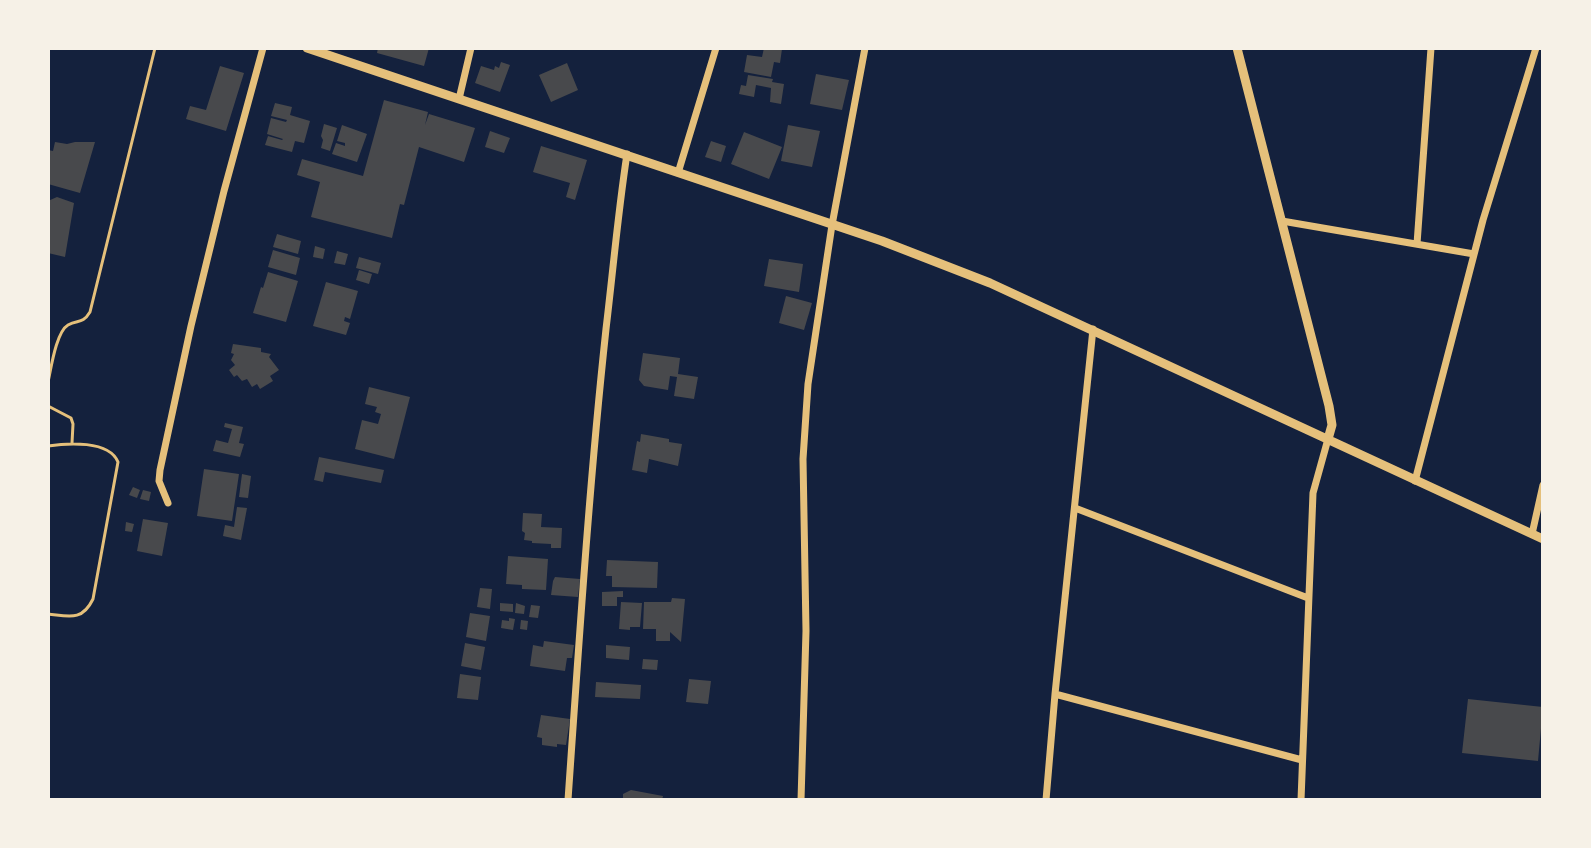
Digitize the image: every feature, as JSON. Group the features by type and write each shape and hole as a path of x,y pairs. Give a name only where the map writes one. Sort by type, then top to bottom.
{"street":[{"path":"168,503 159,481 160,470 209,251 263,48"},
{"path":"459,99 471,48"},
{"path":"678,173 716,48"},
{"path":"801,800 806,631 803,459 808,384 832,225 865,48"},
{"path":"1237,48 1332,425 1313,493 1302,800"},
{"path":"1417,244 1431,48"},
{"path":"1415,481 1483,220 1536,48"},
{"path":"313,49 882,241 990,283 1543,539"},
{"path":"568,800 596,427 627,154"},
{"path":"1282,221 1474,254"},
{"path":"1046,800 1093,329"},
{"path":"1532,534 1543,485"},
{"path":"1075,508 1308,598"},
{"path":"1055,694 1302,760"}],"lane":[{"path":"48,382 64,328 82,322 90,312 155,48"},
{"path":"48,406 71,418 72,443"},
{"path":"48,446 72,443 111,452 116,456 118,469 90,606 85,612 72,617 48,614"}],"building":[{"path":"378,48 429,48 424,66 377,53"},
{"path":"764,48 782,49 780,63 774,62 771,77 744,72 747,55 762,57"},
{"path":"501,62 510,65 500,92 475,83 481,66 494,70 495,66 499,68"},
{"path":"567,63 578,90 551,102 539,75"},
{"path":"220,66 244,73 226,131 186,119 190,106 206,110"},
{"path":"816,74 849,80 842,110 810,104"},
{"path":"748,75 784,84 781,104 770,102 771,88 756,85 754,97 739,94 741,85 746,86"},
{"path":"384,100 428,112 425,125 429,114 475,128 464,162 419,147 392,238 311,217 320,182 297,175 302,159 363,176"},
{"path":"275,103 292,107 290,115 310,121 304,143 295,141 292,152 265,145 268,136 283,139 267,134 271,118 287,120 271,116"},
{"path":"324,124 337,128 330,151 321,148"},
{"path":"342,125 367,134 357,162 332,154 336,143 345,146 345,143 337,141"},
{"path":"788,125 820,131 812,167 781,161"},
{"path":"490,131 510,138 504,153 485,147"},
{"path":"744,132 782,147 769,179 731,164"},
{"path":"711,141 726,146 721,162 705,157"},
{"path":"55,142 95,142 80,193 48,184 48,150 53,151"},
{"path":"541,146 587,160 575,200 566,197 570,183 533,172"},
{"path":"57,197 74,203 65,257 48,253 48,201"},
{"path":"277,234 301,241 298,254 273,247"},
{"path":"315,246 325,249 323,259 313,257"},
{"path":"273,250 300,258 296,275 268,267"},
{"path":"337,251 348,254 345,265 334,263"},
{"path":"359,257 381,263 378,274 356,268"},
{"path":"769,259 803,264 799,292 764,286"},
{"path":"359,270 372,274 369,284 356,280"},
{"path":"268,272 298,281 286,322 253,313"},
{"path":"326,282 358,291 350,319 345,317 344,321 350,323 346,335 313,326"},
{"path":"786,296 812,303 804,330 779,323"},
{"path":"233,344 261,348 261,352 271,354 269,357 279,370 270,376 273,381 260,389 257,384 252,387 247,379 242,381 237,375 234,377 229,370 235,365 231,360"},
{"path":"643,353 680,358 678,374 698,377 694,399 674,396 677,377 670,376 668,390 644,386 639,380"},
{"path":"369,387 410,397 394,459 355,449 362,420 378,424 381,414 375,412 377,407 365,404"},
{"path":"225,423 243,427 239,443 244,444 240,457 213,451 216,440 228,443 232,429 224,427"},
{"path":"641,434 682,444 678,466 649,459 647,473 632,470"},
{"path":"319,457 384,470 381,483 325,472 323,482 314,480"},
{"path":"204,469 239,474 232,521 197,516"},
{"path":"242,474 251,476 248,498 239,497"},
{"path":"133,487 140,490 137,498 129,495"},
{"path":"143,490 151,492 149,501 140,499"},
{"path":"237,507 247,508 241,540 223,536 225,525 234,527"},
{"path":"523,513 542,514 541,527 562,528 561,548 524,540"},
{"path":"143,519 168,523 162,556 137,551"},
{"path":"126,522 134,524 132,532 125,531"},
{"path":"508,556 548,559 546,590 522,589 522,585 506,584"},
{"path":"607,560 658,562 657,588 612,587 612,576 606,576"},
{"path":"555,577 580,579 578,597 551,595"},
{"path":"480,588 492,589 490,609 477,607"},
{"path":"623,591 623,597 617,597 617,606 602,606 602,592"},
{"path":"672,598 685,599 681,642 670,632 670,641 656,641 656,629 643,629 644,602 671,602"},
{"path":"621,602 642,603 640,627 619,629"},
{"path":"500,603 513,604 513,612 500,611"},
{"path":"516,603 525,606 524,614 515,613"},
{"path":"531,605 540,606 538,618 529,617"},
{"path":"470,613 490,616 486,641 466,637"},
{"path":"509,618 515,619 513,630 501,628 502,620 509,621"},
{"path":"521,620 528,621 527,630 520,629"},
{"path":"544,641 574,645 565,671 530,666 533,645 543,647"},
{"path":"465,643 485,647 481,670 461,666"},
{"path":"606,645 630,647 629,660 606,658"},
{"path":"643,659 658,660 657,670 642,669"},
{"path":"460,674 481,677 478,700 457,698"},
{"path":"689,679 711,681 708,704 686,702"},
{"path":"596,682 641,685 640,699 595,697"},
{"path":"1468,699 1543,707 1538,761 1462,753"},
{"path":"541,715 570,719 566,745 542,745 542,738 537,737"},
{"path":"631,790 663,796 662,800 623,800 623,794"}]}
